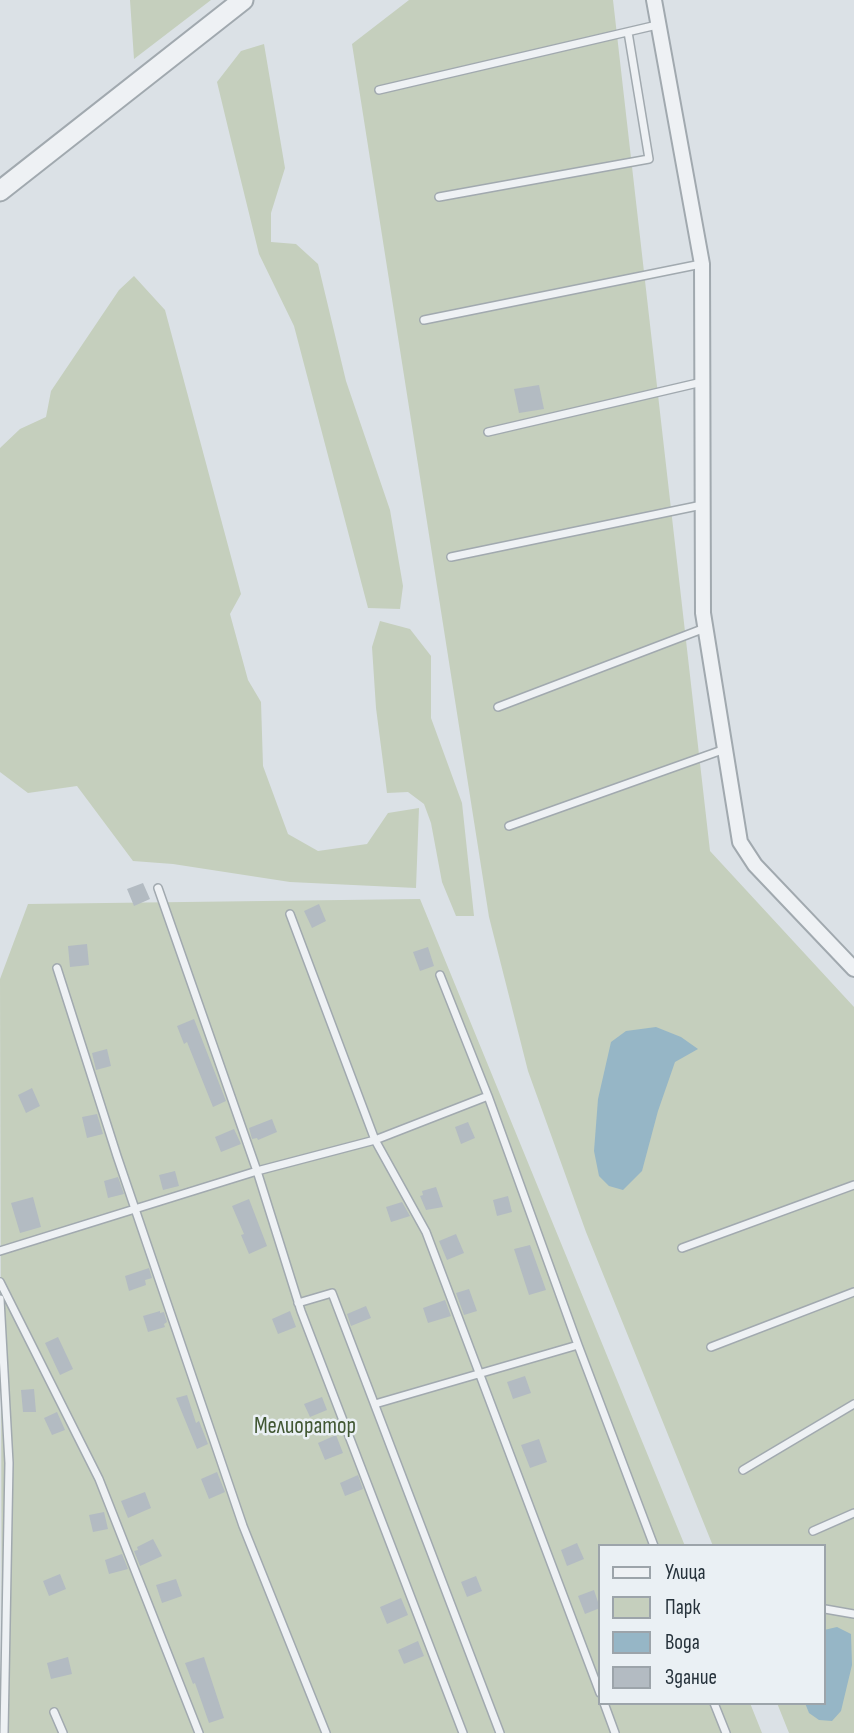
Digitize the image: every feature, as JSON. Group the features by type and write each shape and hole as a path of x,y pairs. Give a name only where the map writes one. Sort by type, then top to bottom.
{"street":[{"path":"0,191 243,0"},
{"path":"654,0 702,264 702,613 740,842 755,866 854,969"}],"lane":[{"path":"379,90 657,25"},
{"path":"439,197 649,159 628,32"},
{"path":"424,320 702,264"},
{"path":"488,432 702,382"},
{"path":"451,557 702,505"},
{"path":"498,707 705,628"},
{"path":"509,826 725,749"},
{"path":"158,888 257,1171 298,1303 463,1733"},
{"path":"290,914 375,1139 426,1232 598,1688"},
{"path":"57,968 117,1156 243,1526 326,1733"},
{"path":"440,975 488,1096 653,1544"},
{"path":"0,1251 257,1171 375,1139 488,1096"},
{"path":"682,1248 854,1185"},
{"path":"0,1282 99,1479 199,1733"},
{"path":"710,1347 854,1292"},
{"path":"298,1303 332,1293 500,1733"},
{"path":"0,1299 9,1463 4,1733"},
{"path":"375,1404 578,1345"},
{"path":"743,1470 854,1404"},
{"path":"813,1531 854,1513"},
{"path":"826,1609 854,1614"},
{"path":"605,1705 615,1733"},
{"path":"715,1705 726,1733"},
{"path":"54,1712 63,1733"}],"green space":[{"path":"130,0 211,0 134,59"},
{"path":"409,0 613,0 710,851 854,1007 854,1733 789,1733 778,1705 826,1705 826,1544 712,1544 586,1232 528,1071 489,917 352,44"},
{"path":"264,44 285,168 271,213 271,242 296,244 318,264 346,381 390,510 403,586 400,609 368,608 294,326 259,254 217,82 241,51"},
{"path":"134,276 165,310 241,594 230,614 248,680 261,702 263,766 288,834 318,851 367,844 388,813 419,808 416,888 290,882 173,864 133,861 77,786 28,793 0,772 0,448 20,429 46,417 51,391 119,290"},
{"path":"380,621 410,629 431,656 431,718 462,803 474,916 456,916 442,882 431,823 424,804 408,792 387,793 376,708 372,647"},
{"name":"Мелиоратор","path":"420,899 684,1544 598,1544 598,1705 751,1705 762,1733 2,1733 0,979 28,904"}],"water":[{"path":"656,1027 681,1037 698,1049 675,1062 642,1171 623,1190 609,1186 599,1176 594,1151 598,1099 611,1042 626,1031"},
{"path":"837,1627 851,1634 852,1665 841,1711 832,1721 819,1720 809,1713 806,1705 826,1705 826,1630"}],"building":[{"path":"539,385 544,409 519,413 514,389"},
{"path":"143,883 150,899 134,906 127,889"},
{"path":"319,904 326,921 312,928 304,911"},
{"path":"87,944 89,965 70,967 68,946"},
{"path":"428,947 434,966 420,971 413,952"},
{"path":"194,1019 226,1101 213,1107 187,1042 184,1044 177,1026"},
{"path":"107,1049 111,1066 96,1070 92,1053"},
{"path":"32,1088 40,1106 26,1113 18,1095"},
{"path":"97,1114 103,1134 87,1138 82,1117"},
{"path":"272,1119 277,1132 258,1140 252,1139 249,1128"},
{"path":"468,1122 475,1138 461,1144 455,1127"},
{"path":"234,1129 241,1144 221,1152 215,1137"},
{"path":"175,1171 179,1186 163,1190 159,1175"},
{"path":"118,1177 124,1194 108,1198 104,1181"},
{"path":"436,1187 443,1207 426,1210 420,1196 423,1195 422,1191"},
{"path":"508,1196 512,1212 497,1216 493,1200"},
{"path":"33,1197 41,1227 20,1233 11,1203"},
{"path":"249,1199 267,1246 249,1254 232,1206"},
{"path":"402,1202 410,1216 391,1222 386,1207"},
{"path":"456,1234 464,1253 447,1260 439,1241"},
{"path":"530,1245 546,1290 529,1295 514,1249"},
{"path":"149,1268 152,1278 145,1280 146,1285 129,1291 125,1276"},
{"path":"469,1289 477,1311 464,1315 456,1293"},
{"path":"445,1300 451,1316 428,1323 423,1308"},
{"path":"366,1306 371,1318 351,1326 347,1314"},
{"path":"290,1311 296,1327 278,1334 272,1319"},
{"path":"164,1312 167,1322 165,1327 148,1332 143,1316"},
{"path":"58,1337 73,1369 60,1375 45,1343"},
{"path":"525,1376 531,1393 513,1399 507,1382"},
{"path":"34,1389 36,1412 23,1412 21,1390"},
{"path":"187,1395 196,1423 199,1421 208,1444 197,1449 176,1398"},
{"path":"322,1397 327,1410 310,1417 304,1404"},
{"path":"57,1412 65,1430 52,1435 44,1418"},
{"path":"336,1435 343,1453 325,1460 318,1443"},
{"path":"539,1439 547,1462 530,1468 521,1445"},
{"path":"217,1472 225,1492 209,1499 201,1479"},
{"path":"358,1475 363,1489 345,1496 340,1483"},
{"path":"145,1492 151,1508 128,1518 121,1501"},
{"path":"104,1512 108,1529 93,1532 89,1515"},
{"path":"153,1539 162,1556 140,1566 134,1551"},
{"path":"577,1543 584,1559 567,1566 561,1550"},
{"path":"122,1554 128,1569 109,1574 105,1560"},
{"path":"60,1574 66,1589 49,1596 43,1581"},
{"path":"476,1576 482,1591 467,1597 461,1582"},
{"path":"176,1579 182,1596 162,1603 156,1585"},
{"path":"594,1590 598,1609 585,1614 578,1596"},
{"path":"401,1598 408,1615 387,1624 380,1607"},
{"path":"418,1641 424,1656 404,1664 398,1650"},
{"path":"68,1657 72,1674 51,1679 47,1663"},
{"path":"204,1657 224,1718 209,1723 185,1663"}]}
